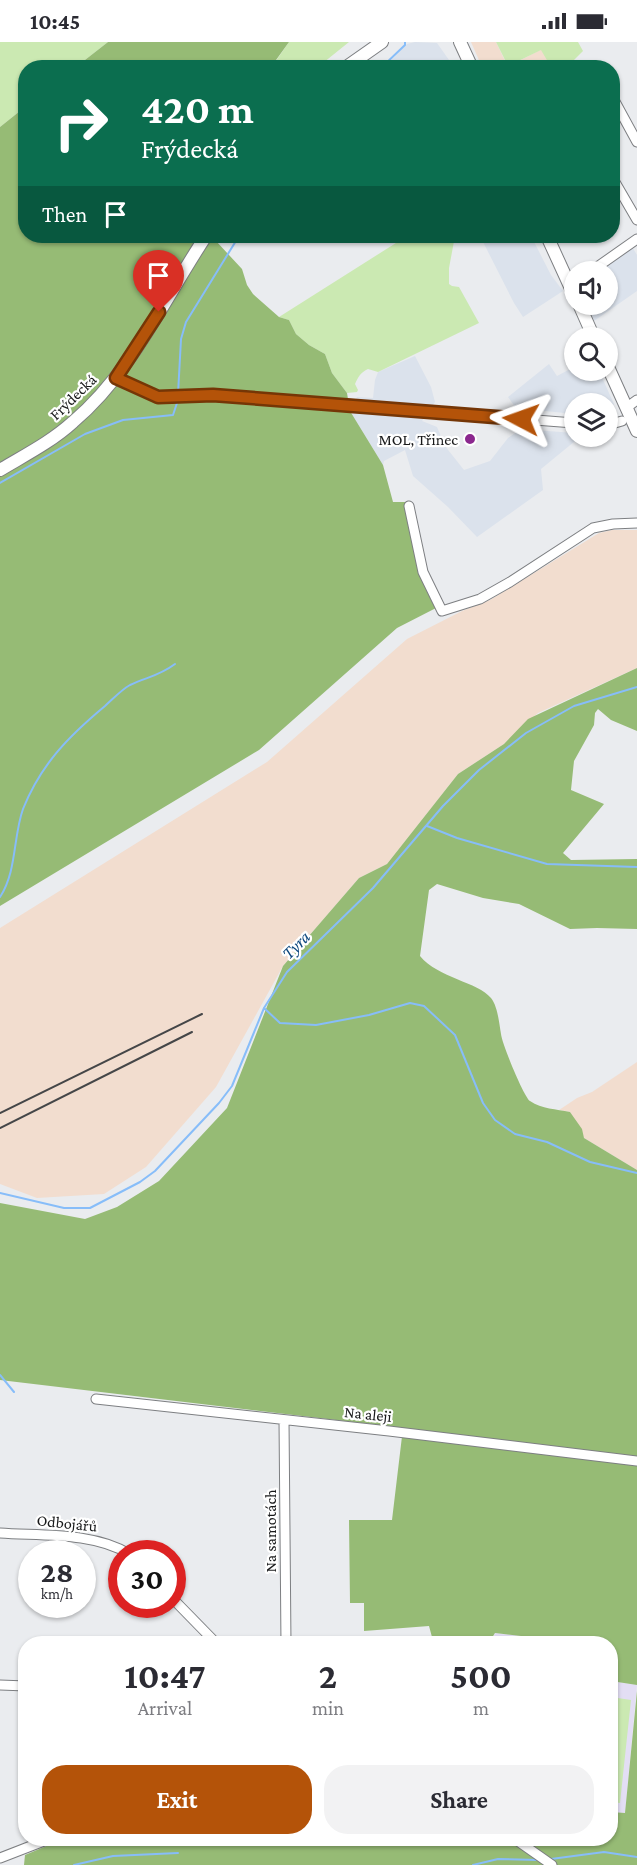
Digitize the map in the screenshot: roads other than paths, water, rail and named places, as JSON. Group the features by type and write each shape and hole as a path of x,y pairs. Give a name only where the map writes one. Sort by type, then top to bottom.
{"main road":[{"path":"356,60 382,42"},
{"path":"460,42 468,60"},
{"name":"Frýdecká","path":"0,470 48,442 74,422 116,378 202,243"},
{"path":"551,243 564,269"},
{"path":"617,381 632,404 637,431"}],"street":[{"path":"620,111 637,142"},
{"path":"620,191 637,220"},
{"path":"606,261 637,239"},
{"path":"116,378 158,397 213,395 564,422"},
{"path":"618,423 622,422"},
{"path":"409,506 423,572 442,611 480,599 593,528 637,523"},
{"name":"Na aleji","path":"96,1399 637,1461"},
{"name":"Na samotách","path":"284,1420 285,1636"},
{"name":"Odbojářů","path":"0,1533 89,1539 108,1543"},
{"path":"186,1612 209,1636"},
{"path":"0,1685 18,1686"},
{"path":"0,1858 31,1846"},
{"path":"525,1846 552,1865"}],"waterway":[{"path":"389,60 405,45 405,42"},
{"path":"178,394 181,339 186,322 235,243"},
{"path":"0,483 85,434 123,420 173,415 178,400"},
{"path":"0,897 12,865 23,809 47,765 68,740 123,689 175,664"},
{"name":"Tyra","path":"0,1193 64,1208 90,1208 140,1182 155,1171 232,1086 264,1008 287,972 373,888 443,806 479,770 526,733 574,706 637,687"},
{"path":"427,826 457,838 547,864 637,867"},
{"path":"264,1008 280,1023 316,1025 369,1015 410,1003 424,1006 455,1035 483,1103 495,1120 515,1134 547,1142 590,1162 637,1173"},
{"path":"0,1375 14,1392"},
{"path":"551,1859 604,1852 637,1857"},
{"path":"74,1865 113,1856 178,1853"},
{"path":"473,1865 498,1859 539,1860"}],"railway":[{"path":"0,1113 202,1014"},
{"path":"0,1128 192,1032"}],"place":[{"name":"MOL, Třinec","path":"470,439"}]}
